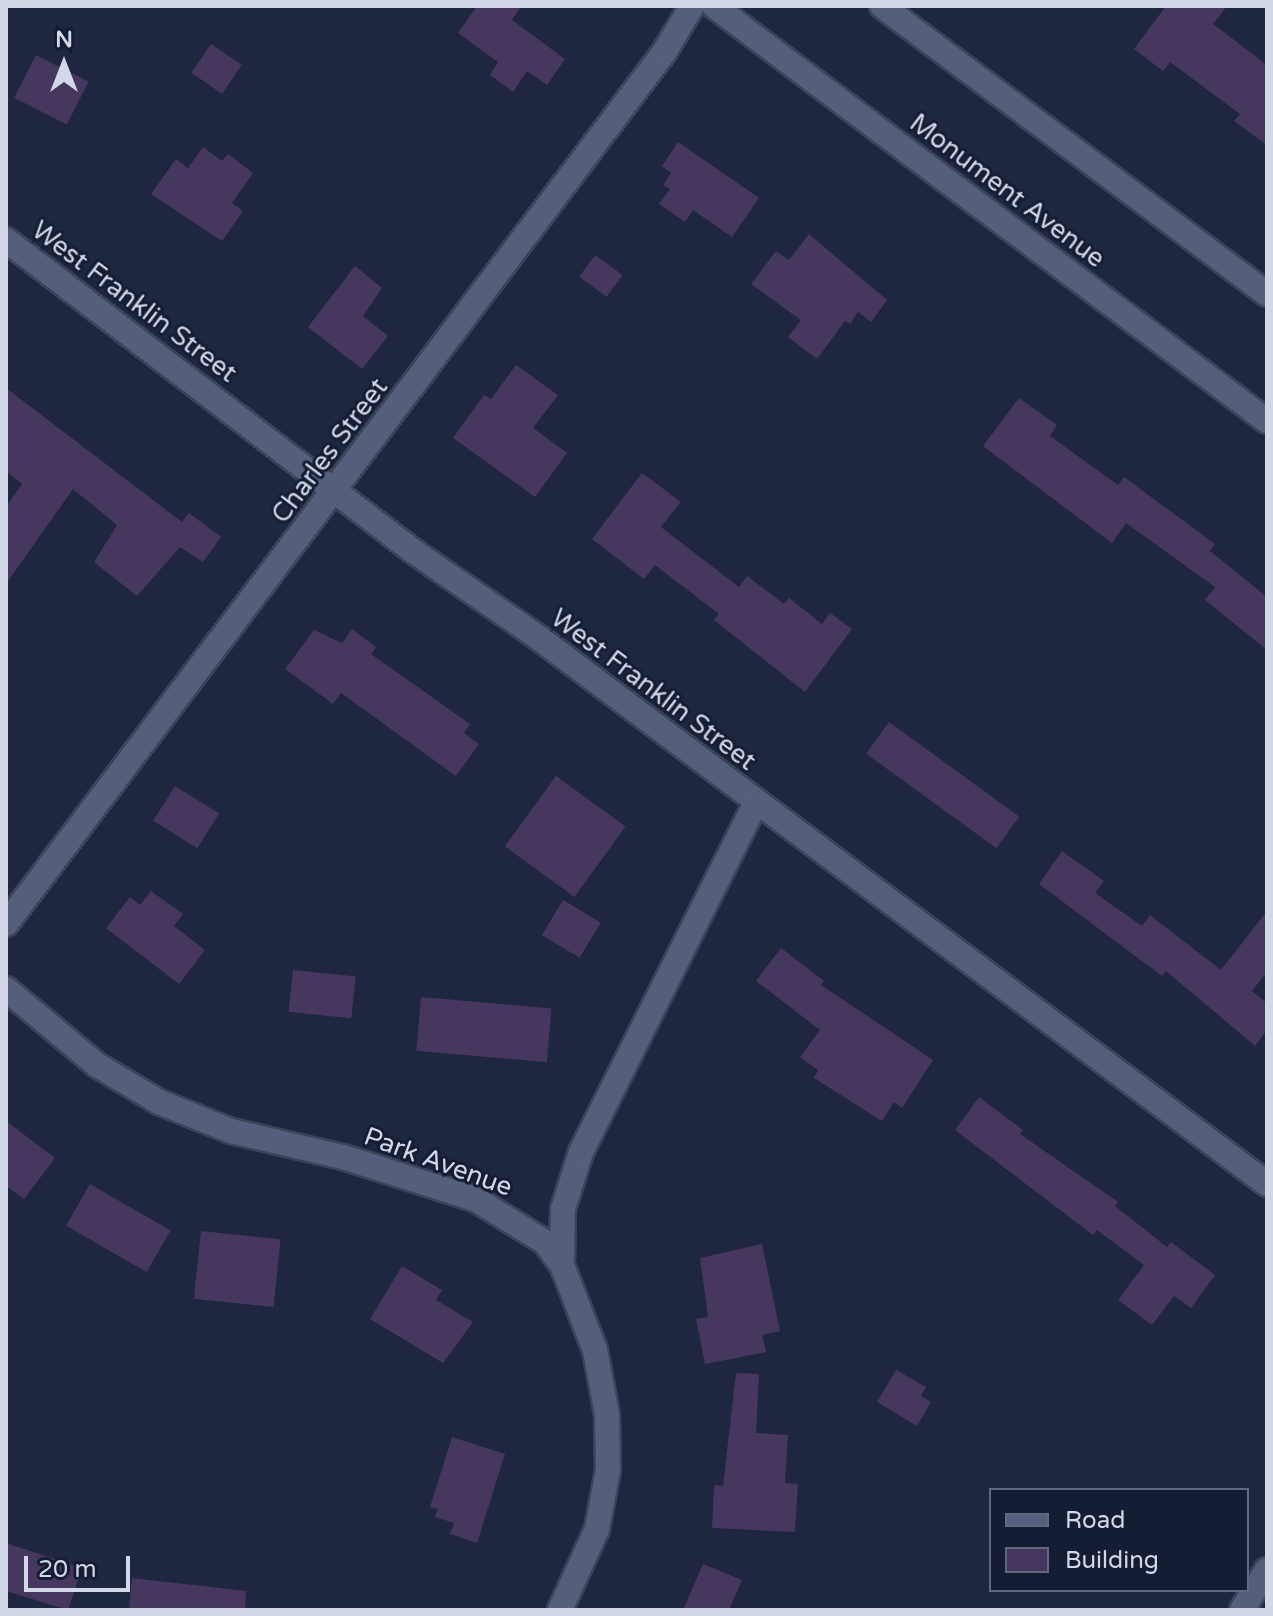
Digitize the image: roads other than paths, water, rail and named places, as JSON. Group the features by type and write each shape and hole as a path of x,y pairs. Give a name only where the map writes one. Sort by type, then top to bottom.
{"street":[{"name":"Charles Street","path":"6,924 665,51 692,6"},
{"name":"Monument Avenue","path":"714,6 1267,421"},
{"path":"882,6 1267,294"},
{"name":"West Franklin Street","path":"6,240 337,489 413,551 539,638 1267,1184"},
{"path":"560,1610 597,1529 608,1470 607,1415 595,1350 562,1265 563,1209 581,1152 756,802"},
{"name":"Park Avenue","path":"6,989 97,1065 159,1102 231,1131 343,1157 475,1199 545,1242 562,1265"},
{"path":"1242,1610 1267,1570"}]}
